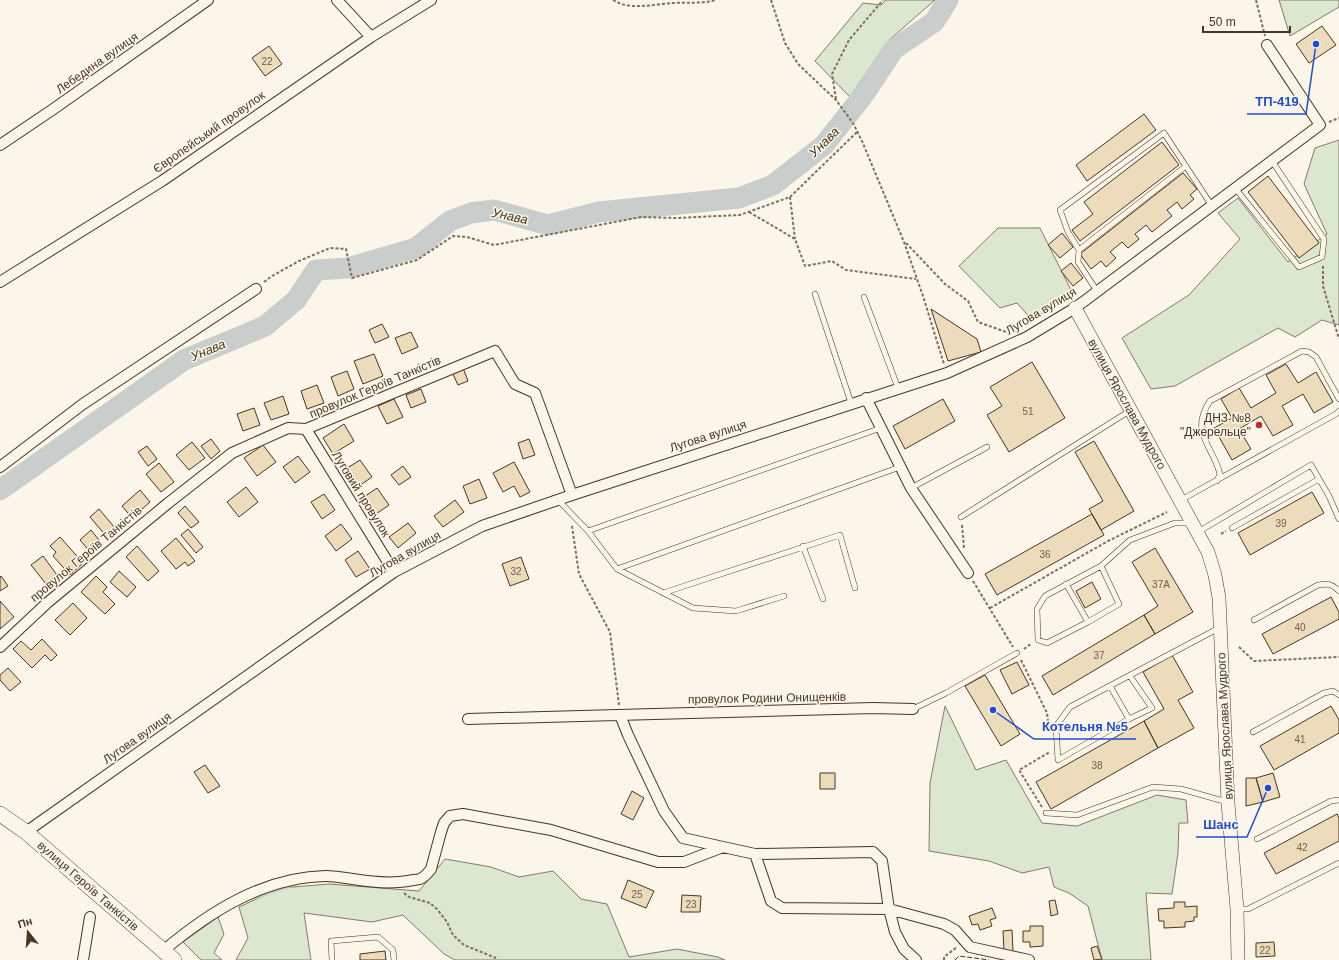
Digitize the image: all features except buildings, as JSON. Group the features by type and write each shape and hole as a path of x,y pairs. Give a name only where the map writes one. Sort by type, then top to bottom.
{"main road":[{"name":"вулиця Героїв Танкістів","path":"0,814 26,832 168,956"}],"street":[{"name":"Лебедина вулиця","path":"0,145 208,0"},
{"path":"337,0 371,36"},
{"name":"Європейський провулок","path":"0,282 162,181 371,36 431,0"},
{"name":"Лугова вулиця","path":"26,832 394,572 482,526 558,499 947,373 1027,337 1075,308 1320,125 1267,45"},
{"path":"0,467 83,404 256,289"},
{"name":"вулиця Ярослава Мудрого","path":"1075,308 1208,552 1215,575 1219,598 1228,803 1237,909 1238,960"},
{"name":"провулок Героїв Танкістів","path":"0,647 47,603 167,504 232,453 288,428 306,429 495,351 515,384 536,393 572,495"},
{"path":"866,398 911,488 968,573"},
{"name":"Луговий провулок","path":"306,429 394,572"},
{"name":"провулок Родини Онищенків","path":"468,719 873,708 913,709"},
{"path":"620,715 664,811 683,838 755,854 873,852 882,861 889,909 895,932 904,949 916,960"},
{"path":"168,956 187,931 214,912 248,894 290,879 328,876 368,882 400,882 420,879 427,875 431,869 444,824 450,816 464,814 551,830 658,862 684,862 723,847"},
{"path":"755,854 771,901 782,908 889,909 944,924 955,930 970,947 1029,960"},
{"path":"83,960 90,917"}],"lane":[{"path":"1097,291 1078,262 1079,250 1068,232 1060,210 1164,133 1212,206"},
{"path":"1235,188 1299,267 1322,257 1324,238 1272,161"},
{"path":"1079,250 1186,166"},
{"path":"815,294 852,403"},
{"path":"864,297 898,388"},
{"path":"1217,481 1220,474 1219,470 1201,430 1204,410 1210,401 1302,351 1310,352 1316,357 1339,399"},
{"path":"961,517 1131,410"},
{"path":"1180,500 1322,422 1339,411"},
{"path":"588,531 881,428"},
{"path":"911,488 986,447"},
{"path":"1101,566 1119,604 1047,643 1038,640 1037,609 1045,596 1101,566 1130,540 1175,523 1195,528 1311,465 1329,496 1339,519"},
{"path":"617,569 900,467"},
{"path":"1232,528 1319,479"},
{"path":"558,499 588,531 617,569 693,608 736,611 784,596"},
{"path":"663,593 840,535 855,588"},
{"path":"804,546 823,599"},
{"path":"1066,584 1088,622"},
{"path":"1254,620 1318,585 1327,584 1334,586 1339,592"},
{"path":"1130,676 1152,708 1058,760 1056,726 1070,707 1220,628"},
{"path":"913,709 946,693 1017,653"},
{"path":"1110,686 1129,720"},
{"path":"1253,732 1324,693 1333,692 1339,694"},
{"path":"1046,813 1077,815 1153,787 1180,789 1228,803"},
{"path":"1257,839 1332,801 1339,800"},
{"path":"1237,909 1248,909 1339,863"},
{"path":"332,960 331,941 378,937 393,950 394,960"}],"path":[{"path":"613,0 619,4 643,6 674,3 706,3 716,0"},
{"path":"771,0 785,43 798,64 836,100 854,123 858,131 904,242 923,296 947,373"},
{"path":"836,100 832,74 849,40 883,0"},
{"path":"1256,0 1267,45"},
{"path":"256,289 272,276 299,261 330,248 346,249 352,278 417,260 453,236 467,237 494,245 641,217 676,218 740,215 790,198 858,131"},
{"path":"790,198 795,239 805,266 832,260 846,270 916,279"},
{"path":"749,212 795,239"},
{"path":"904,242 945,284 968,301 978,322 1011,334"},
{"path":"1322,257 1323,286 1339,339"},
{"path":"990,608 1108,541 1167,512"},
{"path":"571,513 579,574 610,632 620,715"},
{"path":"961,517 965,552"},
{"path":"968,573 1017,653 1047,713"},
{"path":"1017,653 1038,640"},
{"path":"1239,647 1254,661 1339,657"},
{"path":"1046,813 1019,770 1058,747"},
{"path":"400,882 404,892 409,897 430,903 437,909 447,922 453,935 464,945 496,958"},
{"path":"944,960 944,957 965,943"}],"green space":[{"path":"886,0 935,0 888,41 850,97 815,61 863,3 881,5"},
{"path":"1279,0 1339,0 1339,7 1290,36"},
{"path":"1339,140 1339,325 1322,320 1295,337 1278,328 1175,386 1151,389 1122,338 1189,295 1240,239 1218,213 1238,198 1288,262 1327,234 1304,184 1315,148"},
{"path":"998,228 1040,228 1073,294 1032,320 1017,303 1000,308 959,266"},
{"path":"945,706 976,770 1006,760 1042,823 1077,826 1157,795 1186,800 1188,823 1179,823 1178,853 1172,894 1146,893 1151,960 1102,960 1088,906 1069,893 1054,887 1049,867 1022,873 989,861 929,851 930,783"},
{"path":"445,859 491,867 519,877 553,871 581,899 607,904 629,957 677,949 718,957 725,960 455,960 444,954 403,915 372,922 304,913 311,960 236,960 248,938 239,907 281,888 329,884 419,891"},
{"path":"218,917 224,934 214,953 222,960 201,960 183,942"}],"waterway":[{"name":"Унава","path":"0,490 184,360 265,326 296,300 316,270 348,268 416,248 450,221 471,213 494,210 548,225 599,212 739,198 773,185 824,145 865,93 894,49 934,22 948,0"},
{"path":"254,898 289,886"}],"fence":[{"path":"955,960 959,956 989,960"}],"place":[{"name":"ТП-419","path":"1316,44"},
{"name":"ДНЗ №8 \"Джерельце\"","path":"1259,425"},
{"name":"Котельня №5","path":"993,710"},
{"name":"Шанс","path":"1268,788"}]}
